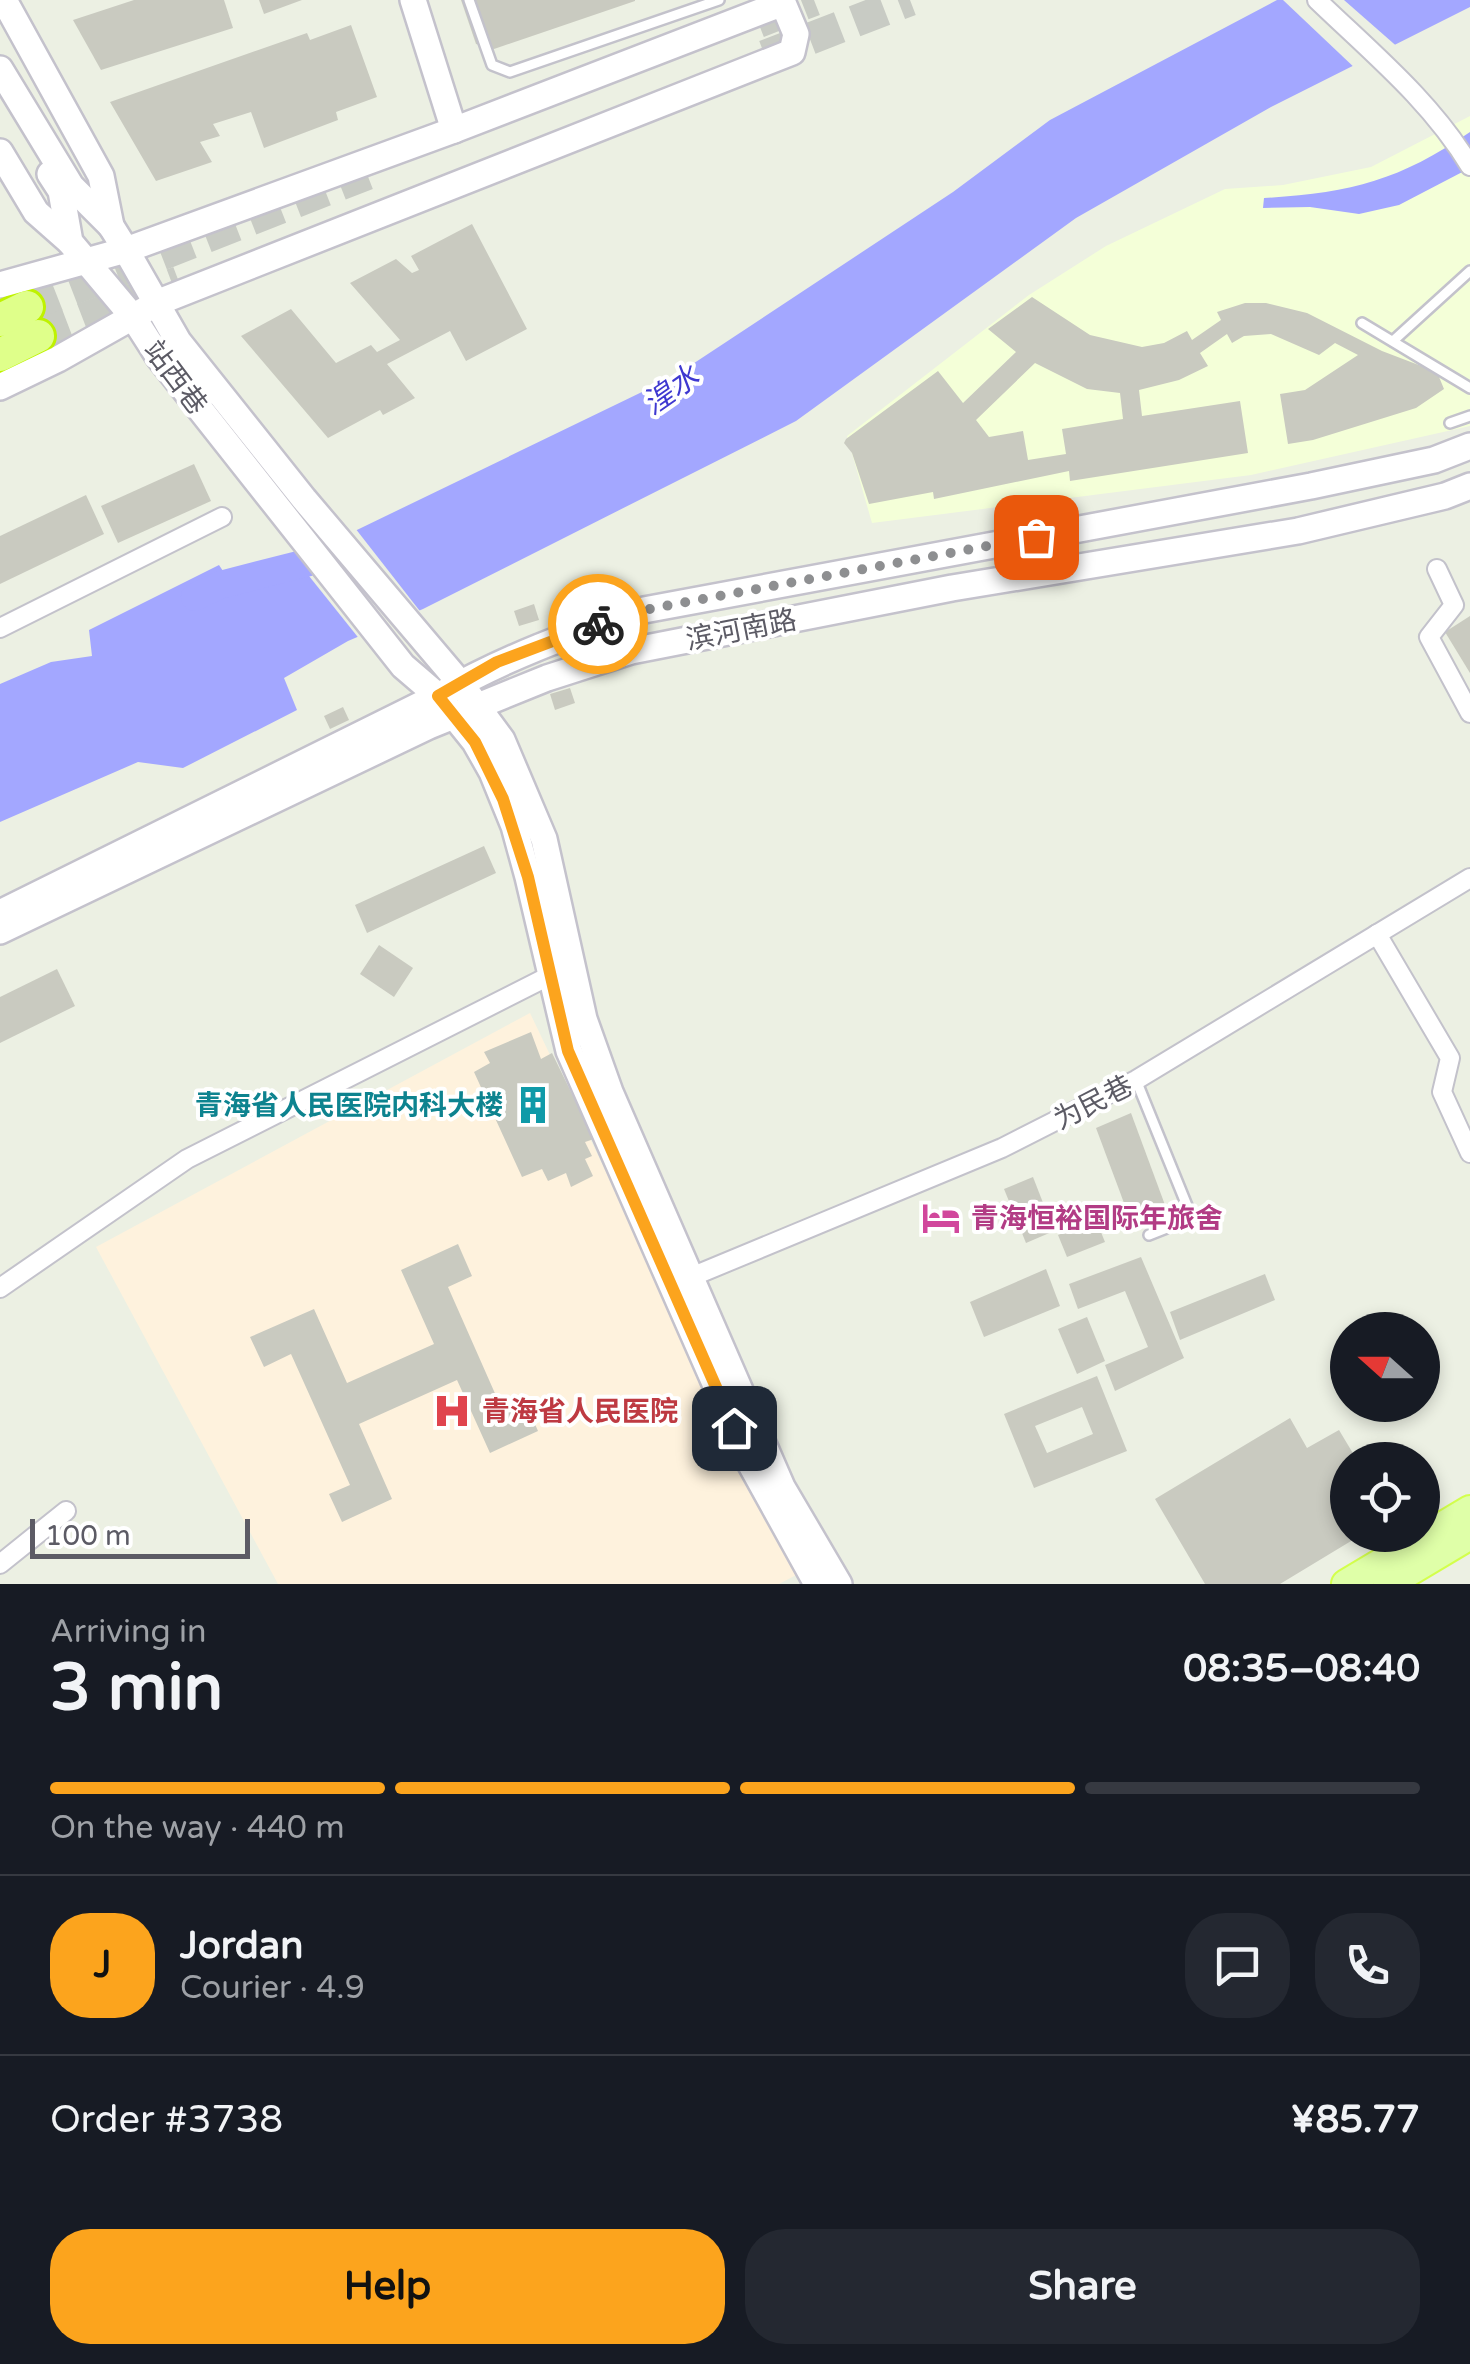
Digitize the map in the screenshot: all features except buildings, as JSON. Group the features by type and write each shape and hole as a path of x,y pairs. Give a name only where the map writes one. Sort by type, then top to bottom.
{"highway":[{"path":"0,355 22,321"}],"main road":[{"path":"7,4 36,0"},
{"path":"413,0 454,130"},
{"path":"0,286 78,251 126,250 454,130 783,2 796,34 792,52 158,302 0,387"},
{"name":"站西巷","path":"7,4 101,176 111,226"},
{"name":"站西巷","path":"0,69 66,189 78,251"},
{"name":"站西巷","path":"0,94 66,189 111,226 178,341 293,506"},
{"name":"站西巷","path":"0,152 36,212 78,251 158,356 293,506"},
{"name":"滨河南路","path":"457,700 497,662 644,610 1312,486 1434,460 1470,446"},
{"name":"滨河南路","path":"0,931 457,700 630,651 952,588 1298,531 1470,486"},
{"path":"293,506 432,651 457,700 514,826 568,1051 750,1463 818,1584"},
{"path":"293,506 403,666 457,700 502,740 544,838 584,1019 610,1092 782,1486 840,1584"},
{"path":"0,913 457,700"},
{"path":"1346,1584 1470,1510"},
{"path":"1388,1584 1470,1535"}],"street":[{"path":"1317,0 1412,90 1452,136 1470,166"},
{"path":"0,628 222,517"},
{"path":"1438,569 1454,605 1429,637 1470,713"},
{"name":"为民巷","path":"691,1277 1002,1148 1136,1080 1470,878"},
{"path":"1377,934 1450,1058 1442,1092 1470,1154"},
{"path":"0,1288 187,1159 551,976"},
{"path":"0,1564 66,1511"}],"lane":[{"path":"469,0 492,65 510,72 719,0"},
{"path":"1393,341 1470,272"},
{"path":"1362,324 1470,388"},
{"path":"1450,423 1470,416"},
{"path":"1136,1080 1192,1218 1149,1235"}],"shaded area":[{"path":"1470,116 1470,426 1251,475 872,523 847,436 1029,295 1106,246 1225,189 1283,185 1371,167"},
{"name":"青海省人民医院","path":"530,1013 798,1574 779,1584 278,1584 96,1247"}],"water":[{"path":"1277,0 1470,0 1470,7 1271,107 1076,218 796,421 423,609 348,641 284,678 297,710 183,768 138,762 0,822 0,684 51,662 92,656 89,630 219,565 235,589 673,377 953,192 1050,120"},
{"path":"1470,132 1470,168 1399,205 1359,214 1310,207 1263,208 1264,198 1372,182 1420,162"}],"pier":[{"path":"1283,0 1344,0 1401,50 1358,71"},
{"path":"355,528 423,615 361,641 293,556"}],"waterway":[{"name":"湟水","path":"195,597 220,585 306,563"}],"tunnel":[{"path":"758,22 814,0"},
{"path":"765,56 910,0"},
{"path":"27,307 367,174"},
{"path":"38,336 179,282"}],"way so far":[{"path":"598,624 644,610 1036,537"}],"place":[{"name":"青海省人民医院内科大楼","path":"533,1105"},
{"name":"青海恒裕国际年旅舍","path":"941,1218"},
{"name":"青海省人民医院","path":"452,1411"}],"route":[{"path":"598,624 497,662 438,696 475,742 514,826 568,1051 734,1428"}]}
